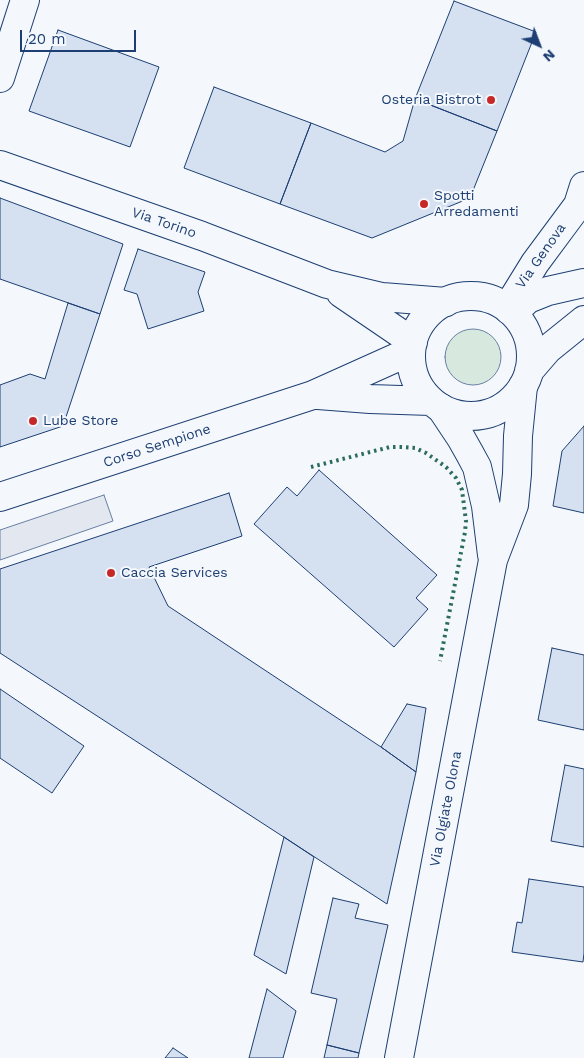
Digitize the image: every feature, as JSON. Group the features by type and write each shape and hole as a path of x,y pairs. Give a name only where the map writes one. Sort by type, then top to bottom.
{"street":[{"path":"0,78 25,0"},
{"name":"Via Torino","path":"0,166 202,236 327,284 382,297 446,302"},
{"name":"Via Genova","path":"511,312 510,306 514,297 535,264 582,204"},
{"path":"511,312 528,299 548,291 584,282"},
{"name":"Via Torino","path":"327,284 412,347"},
{"path":"436,404 422,390 416,380 412,365 412,347 421,323 432,311 446,302 461,297 493,300 511,312 524,327 531,355 526,378"},
{"name":"Corso Sempione","path":"313,395 436,404 456,414 469,416 498,410 510,400 548,349 584,320"},
{"name":"Corso Sempione","path":"0,497 313,395 412,347"},
{"name":"Via Olgiate Olona","path":"400,1058 493,560 514,505 518,436 526,378"},
{"name":"Via Olgiate Olona","path":"436,404 461,438 476,467 486,506 493,560"}],"shaded area":[{"path":"467,329 479,329 489,333 497,341 501,357 497,373 489,381 479,385 467,385 457,381 449,373 445,363 445,351 449,341 457,333"},
{"path":"104,495 113,521 0,560 0,530"}],"building":[{"path":"454,1 536,32 497,131 415,99"},
{"path":"58,30 159,67 130,147 29,111"},
{"path":"214,87 311,123 280,204 184,168"},
{"path":"415,99 497,131 470,198 372,238 280,204 311,123 385,152 403,141"},
{"path":"0,198 123,244 100,314 0,279"},
{"path":"138,249 205,272 198,292 204,311 148,329 137,294 124,290"},
{"path":"68,303 100,314 63,426 0,447 0,385 30,374 45,379"},
{"path":"584,426 584,513 553,506 562,451"},
{"path":"319,470 437,575 416,598 428,609 394,647 254,524 287,487 297,496"},
{"path":"229,493 242,536 149,567 168,606 416,772 387,904 0,653 0,569"},
{"path":"552,648 584,655 584,730 538,720"},
{"path":"0,689 84,746 52,793 0,758"},
{"path":"407,704 426,708 416,772 381,747"},
{"path":"565,765 584,769 584,847 551,841"},
{"path":"284,837 314,857 286,974 254,955"},
{"path":"529,879 584,887 583,962 512,952 517,922 522,923"},
{"path":"333,898 359,904 355,918 388,925 359,1053 327,1045 337,999 311,993"},
{"path":"267,989 296,1011 283,1058 249,1058"},
{"path":"327,1045 359,1053 358,1058 324,1058"},
{"path":"173,1048 188,1058 165,1058"}],"hedge":[{"path":"311,467 390,447 402,447 415,448 426,453 446,467 456,478 462,490 466,521 440,661"}],"place":[{"name":"Osteria Bistrot","path":"491,100"},
{"name":"Spotti Arredamenti","path":"424,204"},
{"name":"Lube Store","path":"33,421"},
{"name":"Caccia Services","path":"111,573"}]}
